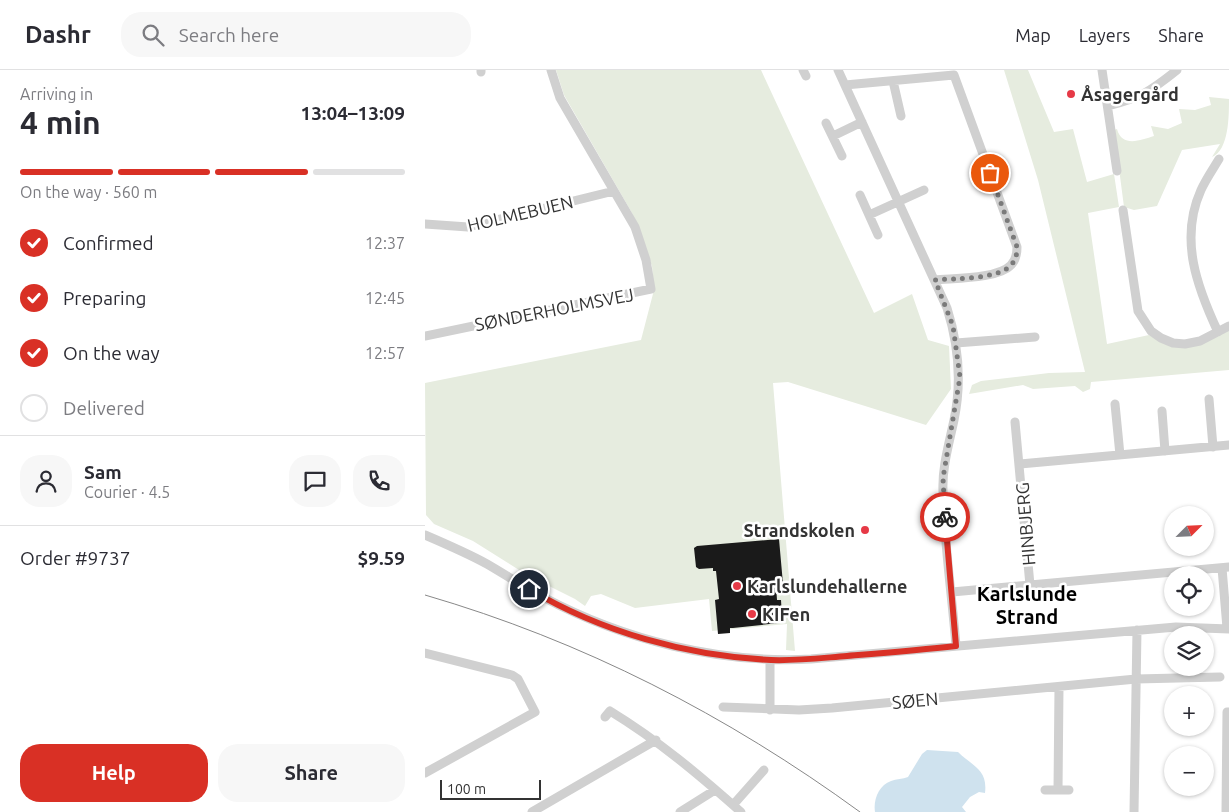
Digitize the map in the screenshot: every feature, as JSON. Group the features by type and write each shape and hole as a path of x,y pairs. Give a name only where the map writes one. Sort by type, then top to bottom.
{"street":[{"name":"SØNDERHOLMSVEJ","path":"425,336 651,289 646,260 635,228 560,98 551,70"},
{"path":"838,70 935,280 947,308 956,343 960,377 954,419 946,453 943,492 956,646"},
{"path":"1103,70 1117,171"},
{"path":"1107,106 1138,97 1150,91 1177,70"},
{"path":"845,85 954,75 1017,247 1014,262 1003,271 992,275 935,280"},
{"path":"893,81 901,116"},
{"path":"833,136 862,122"},
{"path":"826,123 842,156"},
{"path":"1218,332 1202,298 1193,271 1190,243 1194,215 1201,190 1219,159"},
{"path":"869,215 924,190"},
{"name":"HOLMEBUEN","path":"425,224 468,227 614,191"},
{"path":"860,195 878,235"},
{"path":"1123,210 1139,311 1144,322 1161,338 1173,343 1185,344 1200,341 1229,326"},
{"path":"956,343 1035,337"},
{"path":"1209,399 1213,447"},
{"path":"1115,404 1120,455"},
{"path":"1162,411 1165,451"},
{"name":"HINBJERG","path":"1015,422 1030,585"},
{"name":"HINBJERG","path":"1020,464 1229,446"},
{"path":"425,535 486,563 543,597 625,633 660,643 702,651 771,660 811,659 1176,627 1228,628"},
{"name":"HINBJERG","path":"952,592 1226,567 1228,628"},
{"path":"1134,812 1137,630"},
{"path":"425,653 512,675 518,679 535,712 425,773"},
{"path":"771,660 771,710"},
{"name":"SØEN","path":"723,707 771,710 832,708 1059,688 1136,679 1220,678"},
{"path":"1058,790 1059,688"},
{"path":"605,716 610,712 656,740 681,759 741,812"},
{"path":"1226,812 1227,712 1229,712"},
{"path":"532,812 656,740"},
{"path":"733,805 764,770"},
{"path":"680,812 715,790"},
{"path":"1045,790 1069,790"}],"shaded area":[{"path":"556,70 761,70 874,313 912,294 928,340 949,346 951,389 926,425 788,382 773,383 795,651 786,650 787,624 712,631 709,599 635,608 601,594 591,596 585,606 527,575 473,541 434,524 426,515 425,383 641,340 654,290 652,266 632,213 564,95"},
{"path":"1004,70 1028,70 1054,132 1073,129 1087,182 1114,174 1119,207 1088,213 1107,344 1149,335 1168,345 1229,330 1229,370 1091,382 1090,389 1083,392 1075,386 1033,389 1023,385 969,394 972,385 981,381 1049,373 1085,372 1038,180"},
{"path":"1209,97 1229,99 1227,132 1218,153 1212,157 1220,144 1182,150 1157,206 1134,210 1124,207 1114,130 1117,129 1119,135 1127,141 1138,141 1154,136 1151,126 1168,129 1182,123 1179,109 1195,110 1211,105"}],"water":[{"path":"927,750 958,752 981,773 984,778 985,793 979,792 970,797 962,807 966,812 875,812 876,798 880,789 891,781 908,777 922,754"}],"building":[{"name":"Karlslundehallerne","path":"779,539 783,584 776,585 777,600 781,600 782,617 779,617 779,623 730,628 730,633 718,634 715,600 719,599 716,571 713,571 713,568 699,569 696,567 694,548 697,546"}],"tram line":[{"path":"425,595 541,635 597,658 652,684 758,744 860,812"}],"way so far":[{"path":"945,517 943,478 960,377 953,326 935,280 992,275 1011,266 1016,257 1017,247 990,173"}],"place":[{"name":"Åsagergård","path":"1071,94"},
{"name":"Strandskolen","path":"865,530"},
{"name":"Karlslundehallerne","path":"737,586"},
{"name":"KIFen","path":"752,614"}],"district":[{"name":"Karlslunde Strand","path":"1027,604"}],"route":[{"path":"529,589 587,618 625,633 660,643 740,657 771,660 811,659 956,646 945,517"}]}
